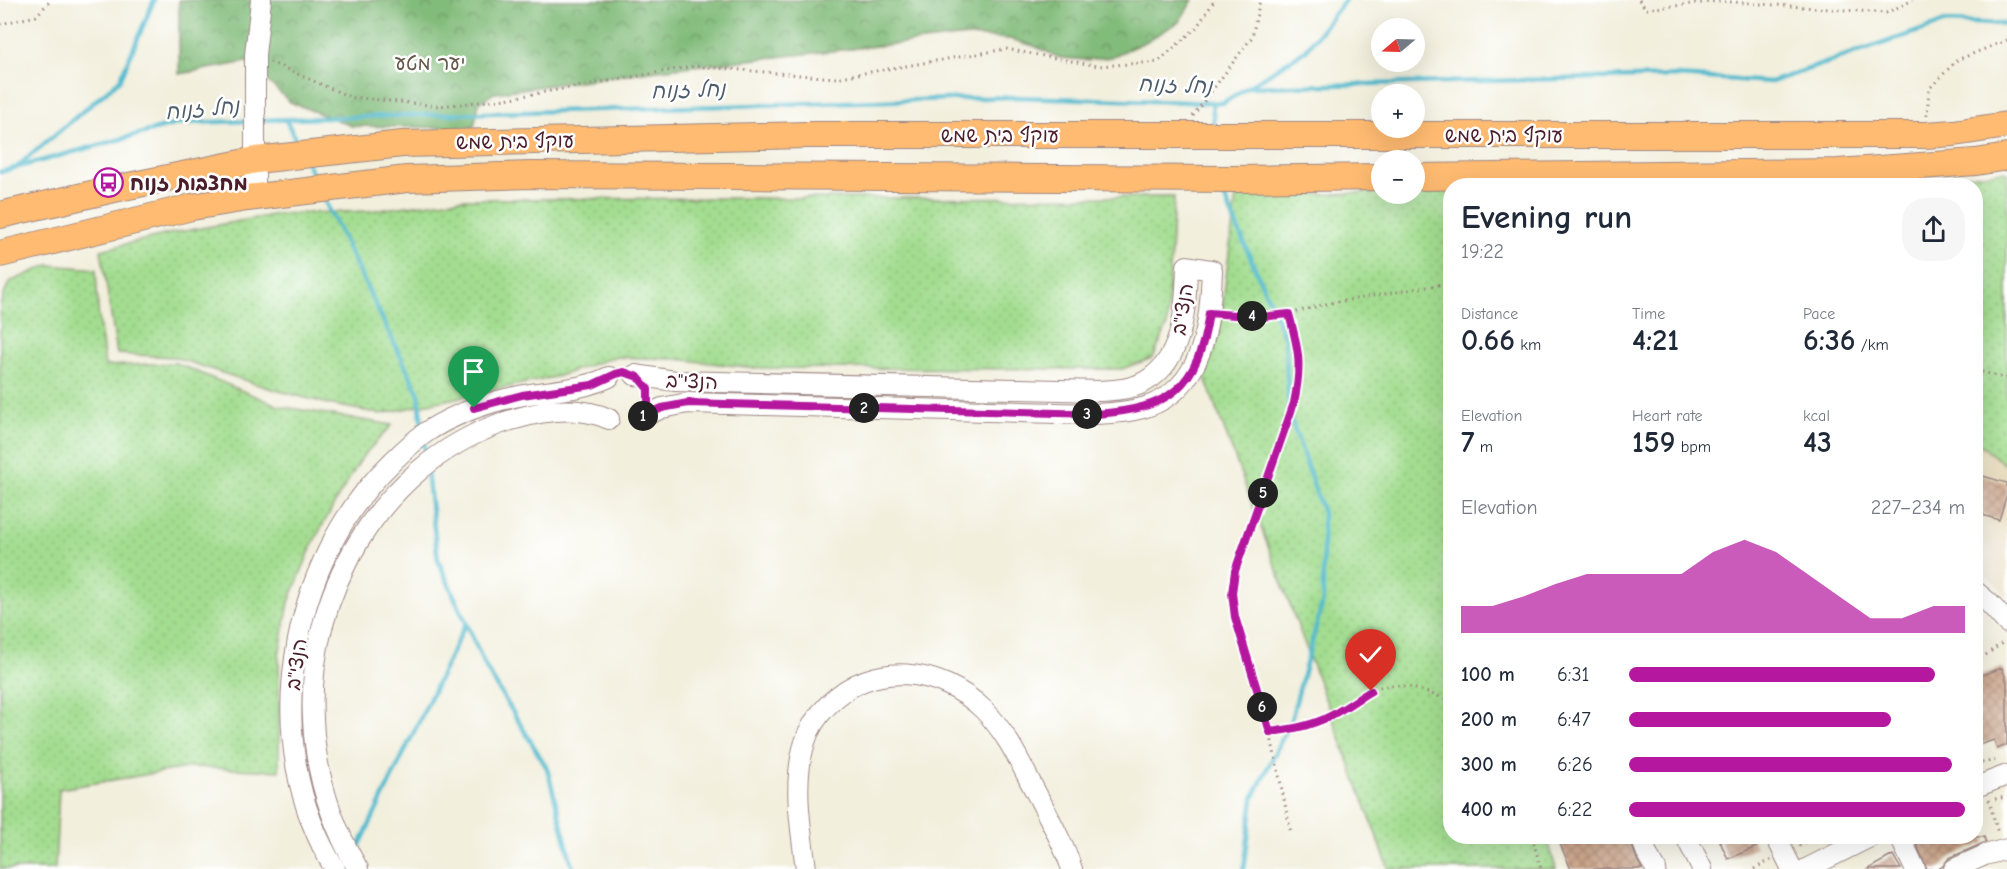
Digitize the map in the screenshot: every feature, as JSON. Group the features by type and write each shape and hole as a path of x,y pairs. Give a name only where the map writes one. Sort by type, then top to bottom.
{"main road":[{"name":"עוקף בית שמש","path":"0,215 256,160 402,144 807,135 1926,135 2007,124"},
{"name":"עוקף בית שמש","path":"1425,177 1838,172 1976,162 2007,157"},
{"name":"עוקף בית שמש","path":"0,254 192,207 407,179 530,175 1210,179 1371,177"}],"street":[{"path":"255,197 255,55 261,0"},
{"name":"הנצי\"ב","path":"635,375 675,381 1101,392 1121,390 1151,378 1171,357 1182,326 1187,266 1212,270 1209,313 1200,354 1192,371 1182,385 1167,397 1148,406 1125,412 1096,414 688,403 662,408 640,418"},
{"path":"620,372 635,375 644,382 649,394 647,409 640,418 624,423 609,419 602,410 598,398 601,386 609,377 620,372"},
{"name":"הנצי\"ב","path":"335,869 310,818 297,772 291,725 292,678 297,648 316,578 333,542 354,506 381,473 430,429 474,408 522,395 586,386 609,377"},
{"name":"הנצי\"ב","path":"358,869 346,849 328,807 317,763 312,718 319,642 327,610 356,545 377,514 402,485 432,459 467,438 507,421 552,411 584,410 609,419"},
{"path":"1983,598 1989,603 2006,632"},
{"path":"806,869 798,776 805,741 820,713 841,692 867,679 895,674 926,677 955,688 984,710 1009,741 1055,828 1072,869"},
{"path":"1983,789 2006,767"},
{"path":"1983,790 2007,784"},
{"path":"1644,844 1656,869"},
{"path":"1690,844 1702,869"},
{"path":"1780,844 1792,869"},
{"path":"1811,868 1857,844"},
{"path":"1903,844 1915,869"},
{"path":"1954,869 2005,850"}],"path":[{"path":"0,24 36,16 51,0"},
{"path":"255,55 350,97 439,106 479,103 695,66 835,78 1006,49 1098,66 1158,62 1196,28 1215,0"},
{"path":"1179,135 1252,37 1260,0"},
{"path":"1639,0 1646,9 1719,1 1886,13 1913,0"},
{"path":"1926,135 1929,89 1957,60 2007,40"},
{"path":"1209,313 1261,317 1289,314 1326,304 1443,284"},
{"path":"1289,314 1299,352 1300,377 1294,403 1235,571 1232,593 1235,617 1270,732 1291,833"},
{"path":"1983,372 2007,380"},
{"path":"1983,655 2006,632"},
{"path":"1270,732 1299,728 1318,722 1356,699 1385,686 1398,685 1443,698"},
{"path":"1983,765 2006,767"},
{"path":"1983,796 2005,850"},
{"path":"1534,844 1541,869"}],"shaded area":[{"path":"1983,447 2007,466 2007,597 1983,575"}],"green space":[{"name":"יער מטע","path":"179,0 1193,0 1179,22 1147,41 1111,57 1087,60 1060,58 1034,46 1010,39 968,36 658,70 494,93 479,103 474,127 463,128 352,126 290,102 247,62 179,74"},
{"path":"2007,171 2007,460 2004,464 1983,447 1983,178 1948,178"},
{"path":"1443,189 1443,844 1549,844 1556,869 1389,869 1205,378 1219,334 1236,197 1371,192 1371,204 1425,204 1425,190"},
{"path":"1174,197 1167,326 1153,358 1122,369 755,368 676,359 614,357 559,376 381,414 328,404 265,387 174,357 117,354 101,250 168,234 278,214 369,211 462,199"},
{"path":"49,265 96,269 105,366 176,363 279,406 392,425 363,456 337,499 313,543 289,602 279,655 279,771 192,767 59,789 55,869 0,869 0,304 9,282"}],"building":[{"path":"1983,476 2007,483 2007,494 1999,520 1983,515"},
{"path":"2002,668 2007,682 2007,745 1997,749 1994,740 1983,744 1983,675"},
{"path":"1560,844 1631,844 1642,869 1571,869"},
{"path":"1721,844 1754,844 1756,847 1728,859"},
{"path":"1916,844 1981,844 1949,858 1942,867 1927,869"},
{"path":"1893,855 1901,869 1868,869"}],"waterway":[{"path":"19,165 120,80 154,0"},
{"name":"נחל זנוח","path":"260,120 1015,97 1223,103 1306,50 1345,0"},
{"path":"1249,87 1677,76 1771,82 1945,22 2007,24"},
{"path":"1212,102 1214,123"},
{"path":"286,120 299,146"},
{"name":"נחל זנוח","path":"0,172 180,123 251,121"},
{"path":"306,161 316,181"},
{"path":"1224,196 1285,338 1289,413 1323,513 1323,601 1291,720 1253,798 1244,869"},
{"path":"323,197 419,394 422,427"},
{"path":"424,441 426,460"},
{"path":"427,471 438,560 487,670 547,768 573,869"},
{"path":"356,853 466,623"}],"place":[{"name":"מחצבות זנוח","path":"109,183"}],"route":[{"path":"474,408 522,395 592,385 624,372 638,377 648,389 649,402 640,418 662,408 688,403 1096,414 1125,412 1148,406 1167,397 1182,385 1200,354 1209,313 1261,317 1289,314 1299,352 1300,377 1294,403 1235,571 1232,593 1235,617 1270,732 1299,728 1318,722 1371,691"}]}
